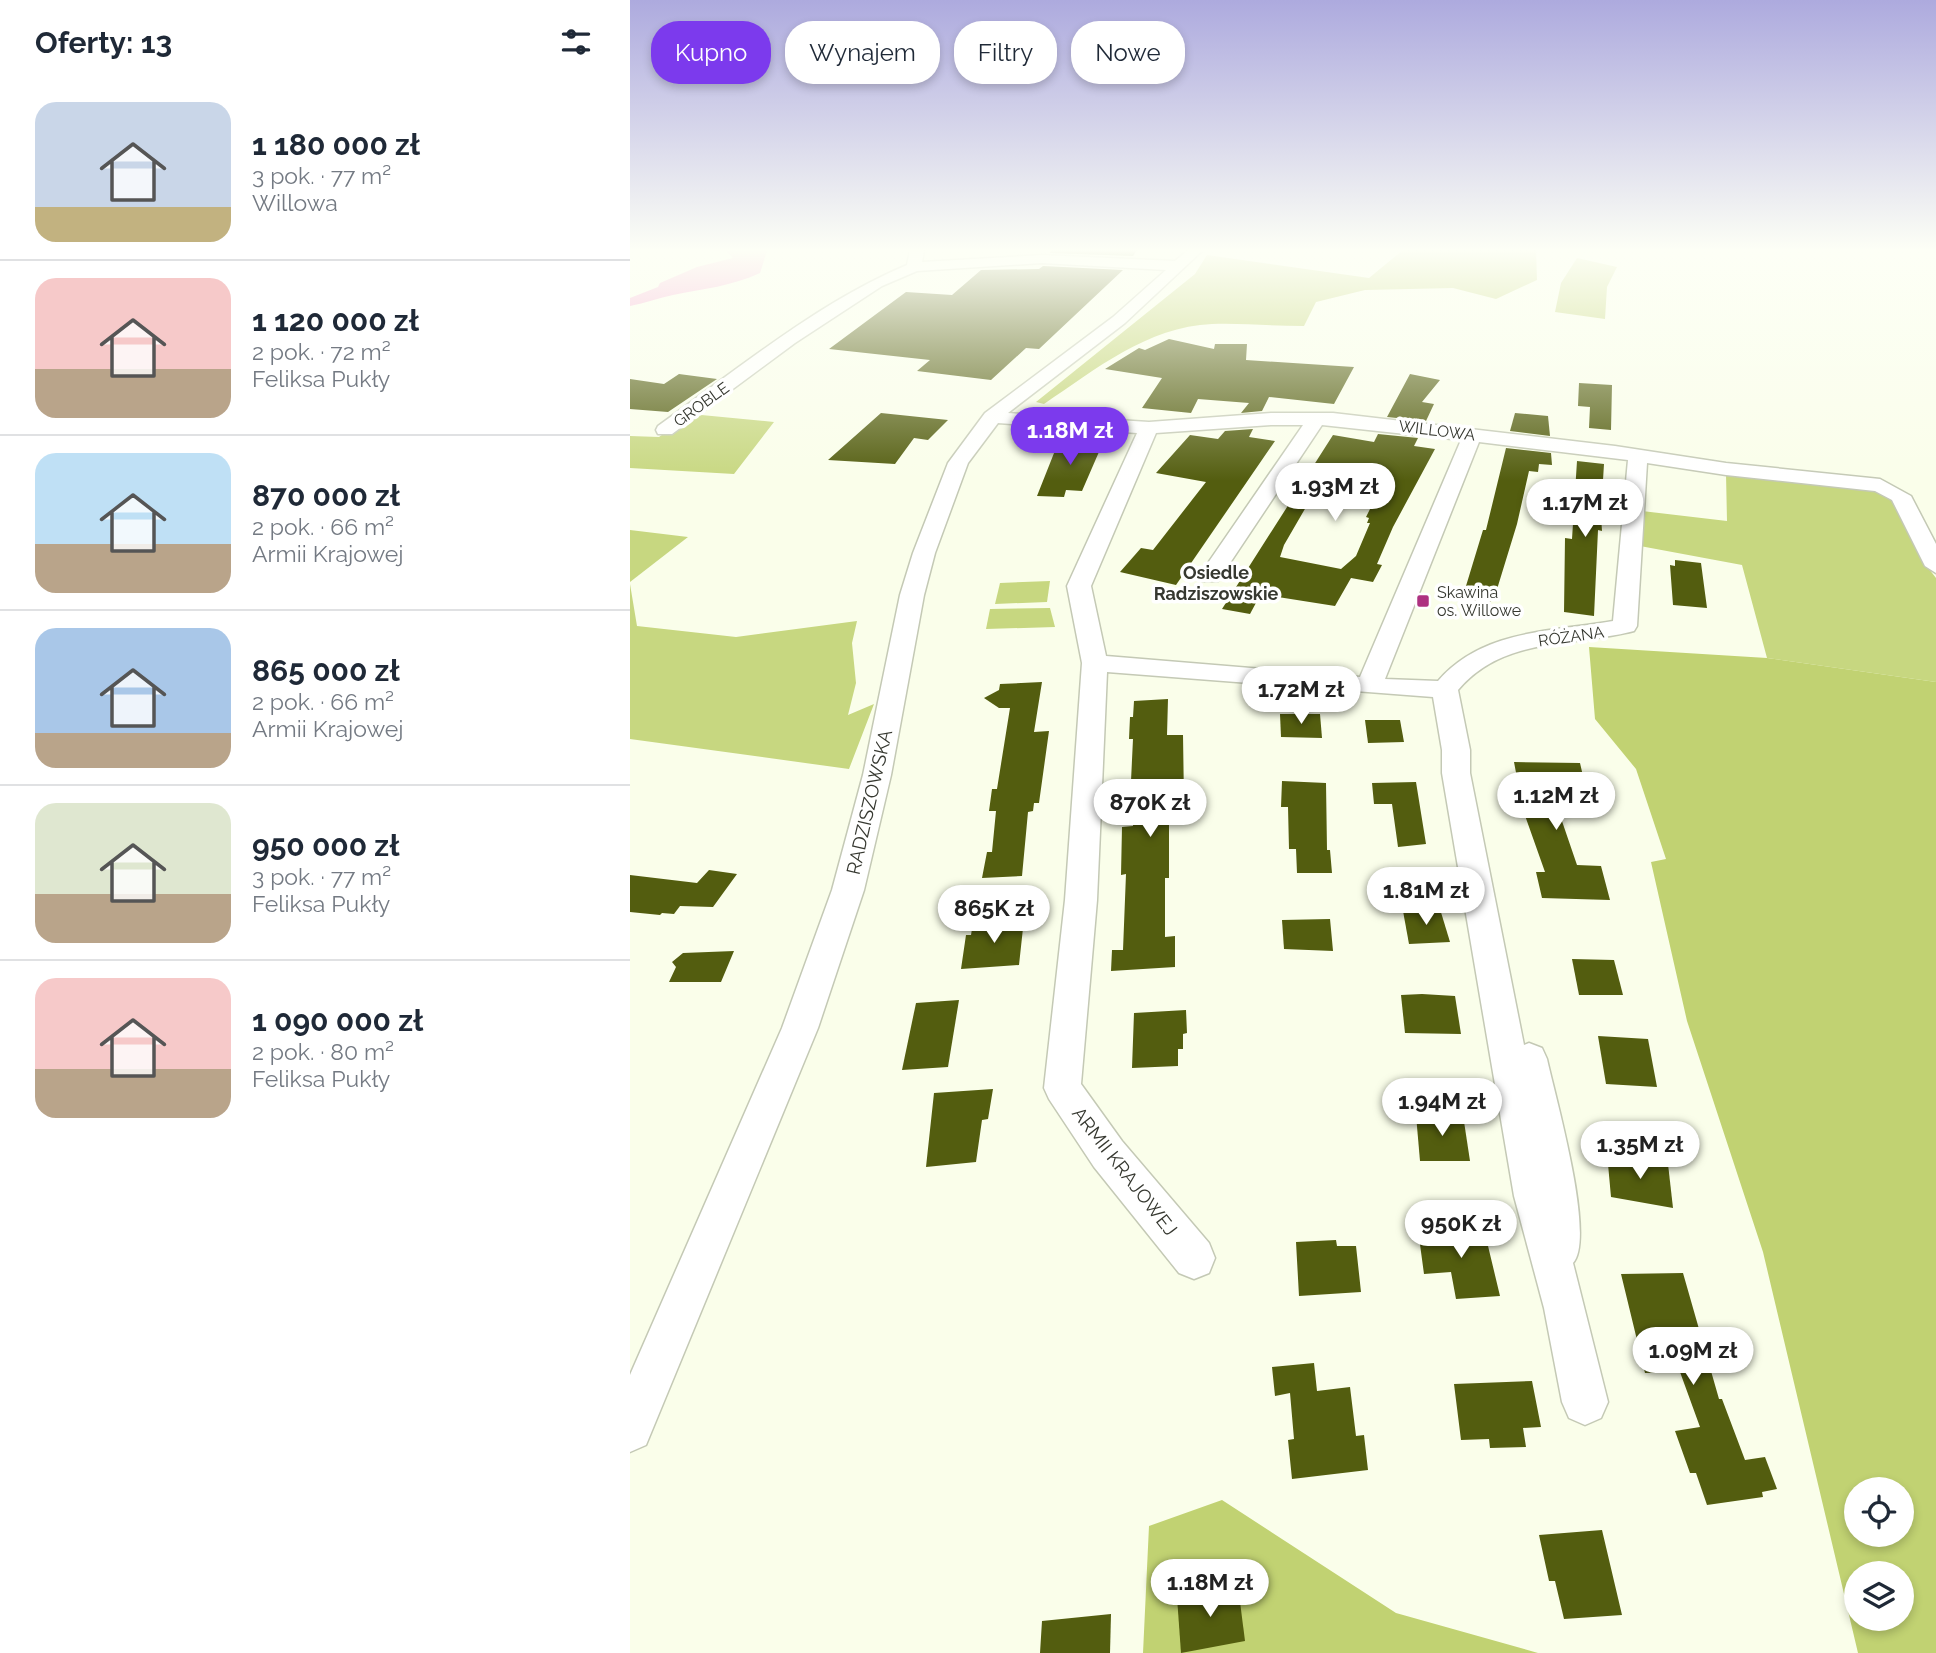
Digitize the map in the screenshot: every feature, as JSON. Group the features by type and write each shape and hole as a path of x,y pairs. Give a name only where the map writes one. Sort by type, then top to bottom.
{"street":[{"name":"GROBLE","path":"665,430 809,327"},
{"name":"RADZISZOWSKA","path":"630,1429 800,1028 863,841 912,595 924,553 958,463 992,417 1110,327"},
{"name":"WILLOWA","path":"992,417 1149,428 1314,419 1473,434 1726,469 1880,485 1901,496 1936,566"},
{"path":"1210,576 1311,429 1314,419"},
{"name":"ARMII KRAJOWEJ","path":"1149,428 1079,586 1095,663 1081,900 1062,1088 1108,1154 1194,1258"},
{"path":"1369,686 1473,434"},
{"name":"RÓŻANA","path":"1445,689 1454,675 1490,655 1549,636 1599,632 1625,626 1638,455"},
{"path":"1095,663 1369,686 1445,689 1456,750 1456,774 1534,1196 1565,1308 1585,1402"}],"green space":[{"path":"1129,327 1187,327 1144,341 1103,364 1044,404 1036,402"},
{"path":"691,414 774,422 734,474 630,468 630,436 659,437"},
{"path":"1726,474 1878,489 1897,502 1929,569 1936,578 1936,682 1767,658 1742,565 1640,546 1642,511 1727,521"},
{"path":"630,530 688,537 630,582"},
{"path":"1050,581 1047,602 995,604 1000,583"},
{"path":"630,584 637,626 736,637 857,621 852,643 856,683 848,715 874,704 849,769 630,739"},
{"path":"1050,608 1055,627 986,629 990,609"},
{"path":"1589,647 1767,658 1936,682 1936,1653 1858,1653 1853,1631 1914,1631 1914,1561 1844,1561 1844,1594 1763,1252 1687,1021 1651,862 1666,859 1636,769 1595,719"},
{"path":"1222,1500 1396,1613 1538,1653 1143,1653 1149,1526"}],"building":[{"path":"859,327 1062,327 1039,349 1026,348 991,380 917,371 930,360 829,349"},
{"path":"1169,339 1214,349 1215,344 1247,344 1246,360 1354,367 1334,404 1269,397 1262,411 1241,413 1249,403 1198,399 1191,413 1142,408 1162,378 1105,369 1139,348 1145,350"},
{"path":"679,374 717,379 668,412 630,409 630,379 664,384"},
{"path":"1410,374 1440,380 1422,402 1434,404 1426,421 1387,417"},
{"path":"1579,383 1612,385 1611,430 1589,428 1590,407 1578,406"},
{"path":"881,413 948,420 928,440 914,438 895,464 828,460"},
{"path":"1515,413 1548,416 1550,436 1510,431"},
{"path":"1253,429 1249,437 1275,441 1176,585 1120,572 1141,548 1153,550 1206,482 1156,473 1190,435 1218,439 1225,431"},
{"path":"1378,434 1418,438 1414,446 1435,449 1393,527 1377,564 1382,565 1373,582 1351,578 1335,606 1265,595 1261,601 1257,601 1250,614 1222,609 1333,435 1374,442","holes":["1313,495 1372,505 1366,517 1369,518 1367,523 1370,523 1356,556 1341,569 1280,557 1284,545"]},
{"path":"1082,438 1105,438 1082,491 1066,490 1064,497 1037,496 1058,443 1080,443"},
{"path":"1506,448 1551,453 1552,465 1539,464 1538,472 1529,471 1517,524 1494,599 1491,599 1487,613 1459,609 1483,530 1486,530"},
{"path":"1577,461 1604,464 1603,480 1607,481 1605,517 1601,516 1602,531 1598,530 1594,616 1564,612 1565,538 1572,539"},
{"path":"1675,560 1701,563 1707,608 1673,605 1670,565 1675,566"},
{"path":"1042,682 1034,732 1049,731 1039,803 1034,803 1033,811 1028,812 1022,876 982,878 987,852 992,852 996,811 989,811 992,789 997,789 1010,708 999,708 984,698 999,690 1000,684"},
{"path":"1168,699 1167,735 1183,735 1184,801 1172,802 1172,807 1169,808 1169,878 1165,878 1165,937 1175,936 1175,967 1111,971 1112,950 1123,950 1126,874 1121,875 1122,827 1133,826 1135,781 1131,781 1133,739 1129,739 1130,717 1133,717 1134,701"},
{"path":"1280,714 1320,714 1322,738 1281,737"},
{"path":"1365,720 1400,720 1404,742 1368,743"},
{"path":"1514,762 1580,763 1586,789 1551,789 1577,865 1601,866 1610,900 1542,898 1536,872 1545,872 1523,810"},
{"path":"1282,781 1326,783 1327,850 1330,850 1332,873 1297,873 1296,849 1289,849 1288,807 1281,807"},
{"path":"1416,782 1426,844 1398,847 1392,804 1374,804 1372,783"},
{"path":"709,870 737,874 713,907 680,906 674,914 660,915 630,912 630,875 697,883"},
{"path":"1440,909 1450,942 1409,944 1403,911"},
{"path":"1024,919 1019,965 961,969 966,935 971,935 973,923"},
{"path":"1330,919 1333,951 1284,949 1282,920"},
{"path":"734,951 721,982 669,982 676,967 672,962 683,953"},
{"path":"1572,959 1614,960 1623,995 1579,995"},
{"path":"1401,995 1455,996 1461,1034 1405,1033"},
{"path":"959,1000 948,1067 902,1070 916,1003"},
{"path":"1186,1010 1187,1033 1183,1034 1183,1049 1178,1049 1178,1066 1132,1068 1134,1013"},
{"path":"1598,1036 1648,1039 1657,1087 1606,1084"},
{"path":"993,1089 988,1119 982,1120 976,1162 926,1167 934,1093"},
{"path":"1416,1115 1463,1115 1470,1161 1420,1161"},
{"path":"1607,1153 1668,1164 1673,1208 1611,1197"},
{"path":"1483,1225 1500,1296 1456,1299 1451,1272 1424,1274 1419,1237 1428,1236 1427,1228"},
{"path":"1336,1240 1337,1246 1356,1246 1361,1292 1299,1296 1296,1242"},
{"path":"1683,1273 1719,1399 1722,1399 1745,1460 1765,1457 1777,1489 1762,1492 1763,1497 1707,1505 1696,1473 1690,1473 1675,1431 1700,1427 1680,1372 1645,1373 1621,1274"},
{"path":"1314,1363 1317,1391 1350,1387 1356,1436 1364,1435 1368,1470 1292,1479 1288,1440 1294,1439 1290,1393 1275,1396 1272,1367"},
{"path":"1532,1381 1541,1427 1523,1428 1526,1447 1490,1448 1489,1439 1461,1440 1454,1384"},
{"path":"1602,1530 1622,1615 1564,1619 1555,1581 1549,1581 1539,1535"},
{"path":"1238,1586 1245,1641 1181,1653 1177,1597"},
{"path":"1111,1614 1110,1653 1040,1653 1042,1621"}],"place":[{"name":"Skawina os. Willowe","path":"1423,601"}],"district":[{"name":"Osiedle Radziszowskie","path":"1216,583"}]}
